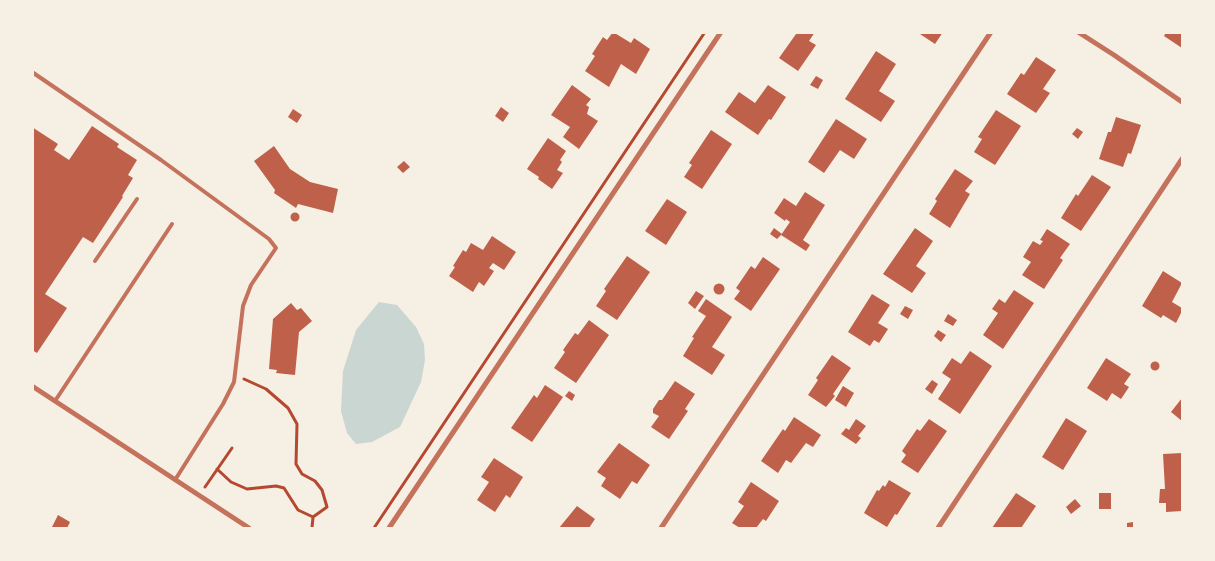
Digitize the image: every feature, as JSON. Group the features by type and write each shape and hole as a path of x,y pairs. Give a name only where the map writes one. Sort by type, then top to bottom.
{"street":[{"path":"390,528 721,32"},
{"path":"661,528 991,32"},
{"path":"1078,32 1182,102"},
{"path":"938,528 1182,159"},
{"path":"32,386 248,528"}],"lane":[{"path":"32,72 161,160 269,239 276,248 252,285 243,306 234,382 224,404 176,480"},
{"path":"95,261 137,199"},
{"path":"55,401 172,224"}],"path":[{"path":"374,528 705,32"},
{"path":"234,375 266,389 288,408 297,424 296,464 302,474 315,480 322,490 327,507 313,517 312,528"},
{"path":"198,496 232,448"},
{"path":"217,469 231,482 247,489 276,486 284,488 298,510 313,517"}],"shaded area":[{"path":"379,302 397,305 416,327 424,344 425,360 421,382 400,427 372,442 356,444 347,433 341,411 343,371 356,330"}],"building":[{"path":"613,32 631,43 634,38 650,49 636,74 621,64 609,87 585,71 595,56 592,54 603,37 607,40"},
{"path":"793,32 815,32 809,41 816,45 798,71 779,58 796,34"},
{"path":"917,32 943,32 935,44"},
{"path":"1166,32 1182,32 1182,48 1164,36"},
{"path":"876,51 896,64 879,91 895,101 881,122 845,99"},
{"path":"1036,57 1056,70 1043,89 1050,93 1036,113 1007,94 1021,73 1024,75"},
{"path":"816,76 823,80 818,89 810,85"},
{"path":"572,85 591,99 586,105 589,107 587,114 598,121 579,149 563,137 570,127 551,115"},
{"path":"768,85 786,97 771,120 769,119 758,135 725,112 739,92 755,103"},
{"path":"501,107 509,113 503,122 495,116"},
{"path":"293,109 302,115 297,123 288,117"},
{"path":"996,110 1021,126 995,165 974,152 982,139 978,137"},
{"path":"1116,117 1141,125 1131,154 1128,153 1123,167 1099,159 1108,132 1111,132"},
{"path":"836,119 867,139 854,159 840,150 824,173 808,162"},
{"path":"92,126 119,144 117,147 137,160 128,175 133,178 93,243 83,237 45,294 67,308 37,353 32,350 32,127 58,144 54,150 69,160"},
{"path":"1077,128 1083,132 1078,139 1072,134"},
{"path":"711,130 732,144 702,189 684,177 692,165 689,163"},
{"path":"548,138 566,151 560,160 562,162 557,170 563,173 552,189 527,169"},
{"path":"274,146 290,169 310,182 338,189 333,213 298,204 296,208 274,193 275,190 254,161"},
{"path":"404,161 410,167 403,173 397,167"},
{"path":"955,169 973,181 965,191 970,194 950,228 929,214 937,201 935,199"},
{"path":"1092,175 1111,187 1081,231 1061,218 1076,194 1078,196"},
{"path":"805,192 825,205 803,240 810,245 806,251 781,235 790,222 786,219 785,221 774,213 784,198 796,206"},
{"path":"667,199 687,212 666,245 645,231"},
{"path":"295,212 300,217 295,222 290,217"},
{"path":"774,228 782,234 777,239 770,234"},
{"path":"915,228 933,241 916,266 926,273 912,293 883,274"},
{"path":"1047,229 1070,244 1060,258 1063,260 1044,289 1022,275 1031,262 1023,257 1033,241 1040,245 1043,241 1040,240"},
{"path":"492,236 516,252 504,270 493,263 489,268 494,271 484,286 479,282 473,292 449,276 463,250 466,252 471,243 483,250"},
{"path":"627,256 650,272 617,320 596,306 606,291 604,289"},
{"path":"763,257 780,269 751,311 734,299 740,291 736,288 751,266 755,269"},
{"path":"1163,271 1182,283 1172,302 1182,308 1176,323 1163,315 1161,318 1142,306"},
{"path":"719,283 725,289 719,295 713,289"},
{"path":"1014,290 1034,303 1003,349 983,335 998,313 992,309 999,299 1005,303"},
{"path":"696,291 704,296 695,309 688,303"},
{"path":"872,294 890,305 878,323 888,329 879,343 874,340 870,346 848,332"},
{"path":"706,299 732,317 712,347 725,355 712,375 683,356 694,338 692,337 706,316 698,311"},
{"path":"291,303 297,310 301,308 312,321 299,332 295,375 276,373 277,370 269,369 273,319"},
{"path":"905,306 913,310 908,319 900,314"},
{"path":"948,314 957,320 953,326 944,321"},
{"path":"589,320 609,335 576,383 554,368 565,352 563,350 575,333 578,335"},
{"path":"938,330 946,335 941,342 934,336"},
{"path":"970,351 992,366 960,414 938,399 951,379 942,373 952,358 961,364"},
{"path":"832,355 851,368 833,394 835,396 826,407 808,395 818,380 816,378"},
{"path":"1106,358 1131,374 1124,384 1129,387 1121,399 1112,393 1107,401 1087,388"},
{"path":"1155,362 1159,366 1155,370 1151,366"},
{"path":"932,380 938,384 932,394 925,389"},
{"path":"675,381 695,394 685,409 688,411 669,439 651,427 659,416 653,413 653,409 659,400 662,400"},
{"path":"545,385 563,397 532,442 511,428 534,395 537,398"},
{"path":"843,386 854,393 846,407 835,400"},
{"path":"569,391 575,395 572,401 565,396"},
{"path":"1182,398 1182,421 1171,412"},
{"path":"794,417 821,435 813,447 806,443 791,463 786,460 778,473 761,461 783,429 785,431"},
{"path":"1066,418 1087,431 1063,470 1042,457"},
{"path":"856,419 866,426 858,436 861,438 856,444 841,434 846,428 849,430"},
{"path":"929,419 947,431 918,473 901,462 906,455 902,451 917,429 920,431"},
{"path":"619,443 650,465 637,484 632,481 620,499 601,486 606,478 597,472"},
{"path":"1182,453 1182,511 1166,512 1166,503 1159,503 1160,489 1165,489 1163,454"},
{"path":"494,458 523,477 510,498 506,495 495,512 477,500 489,482 481,477"},
{"path":"889,480 911,493 887,527 864,513 877,490 879,491 883,485 885,487"},
{"path":"751,482 779,501 766,521 763,519 756,528 740,528 732,523 744,506 738,502"},
{"path":"1016,493 1036,506 1021,528 992,528"},
{"path":"1099,493 1111,493 1111,509 1099,509"},
{"path":"1075,499 1081,506 1071,514 1066,507"},
{"path":"577,506 595,519 589,528 559,528"},
{"path":"58,515 70,522 67,528 52,527"},
{"path":"1133,522 1133,528 1127,528 1127,523"}]}
